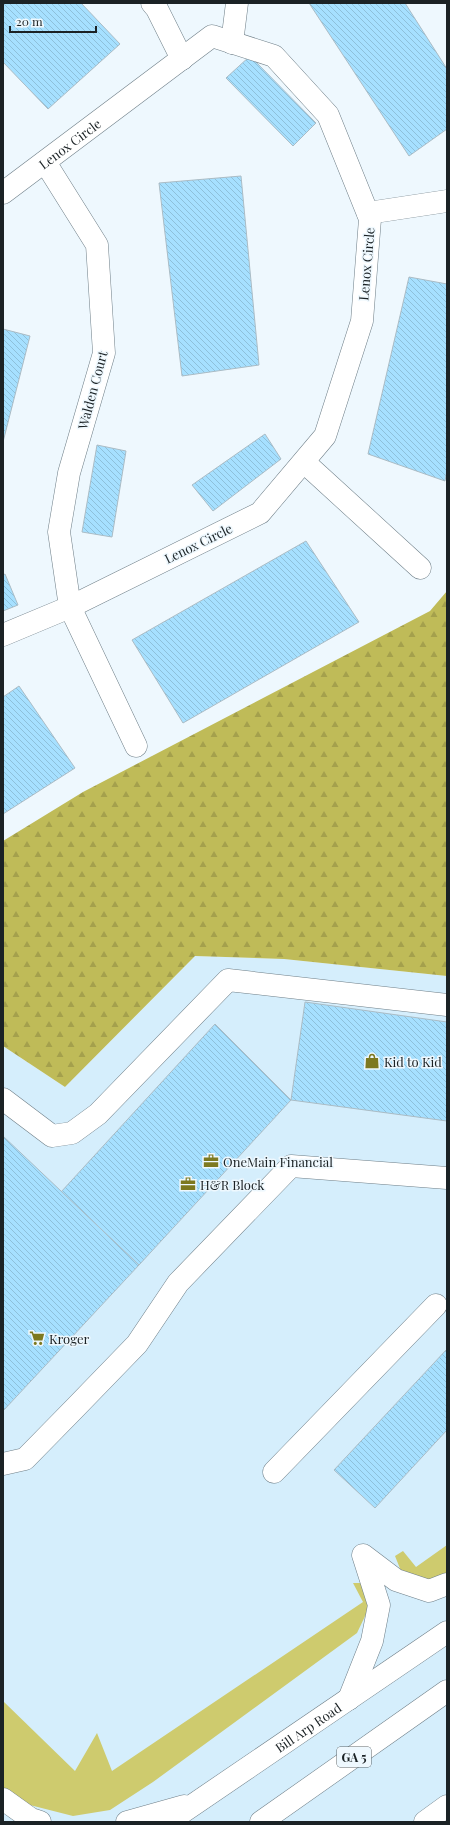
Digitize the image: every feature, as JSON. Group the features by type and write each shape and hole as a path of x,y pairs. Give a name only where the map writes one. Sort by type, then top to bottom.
{"street":[{"path":"152,3 158,10 182,59"},
{"path":"232,42 237,3"},
{"name":"Lenox Circle","path":"3,193 212,36 274,56 328,115 370,220 362,322 325,436 260,513 70,607 3,635"},
{"name":"Walden Court","path":"44,162 97,245 104,353 70,472 59,532 70,607 136,746"},
{"path":"368,213 447,201"},
{"path":"304,462 420,568"},
{"path":"3,1099 52,1136 72,1133 98,1114 228,980 447,1005"},
{"path":"3,1464 25,1459 76,1408 137,1344 178,1283 291,1166 447,1178"},
{"path":"274,1472 436,1305"},
{"path":"349,1699 372,1641 379,1605 363,1555 396,1580 429,1591 447,1584"},
{"name":"Bill Arp Road","path":"168,1822 447,1632"},
{"name":"GA 5","path":"260,1822 447,1692"},
{"path":"3,1799 31,1819 40,1822"},
{"path":"128,1822 196,1803"},
{"path":"425,1822 447,1806"}],"shaded area":[{"path":"195,956 284,959 447,976 447,1822 3,1822 3,1046 65,1087"},
{"path":"447,1545 447,1575 441,1578 430,1580 418,1578 401,1571 395,1556 403,1551 416,1567"},
{"path":"353,1583 362,1583 370,1597 368,1610 357,1633 153,1782 110,1810 73,1816 18,1802 3,1788 3,1701 75,1771 97,1733 112,1771 363,1602"}],"green space":[{"path":"447,591 447,976 284,959 195,956 65,1087 3,1046 3,841 83,792 430,611"}],"building":[{"path":"3,3 81,3 120,44 48,109 3,62"},
{"path":"309,3 405,3 447,69 447,129 409,156"},
{"path":"250,56 316,123 293,146 226,78"},
{"path":"241,176 259,365 182,376 159,183"},
{"path":"409,277 447,284 447,470 445,481 368,454"},
{"path":"3,329 30,336 3,442"},
{"path":"265,434 281,459 213,511 192,485"},
{"path":"97,445 126,451 112,537 82,532"},
{"path":"306,541 359,622 183,723 132,640"},
{"path":"5,574 18,605 3,611 3,575"},
{"path":"19,686 75,768 3,814 3,697"},
{"name":"Kid to Kid","path":"305,1002 447,1022 447,1121 291,1100"},
{"path":"215,1024 291,1100 139,1265 61,1192"},
{"name":"Kroger","path":"3,1136 139,1265 3,1411"},
{"path":"447,1349 447,1430 375,1508 334,1470"}],"place":[{"name":"Kid to Kid","path":"372,1061"},
{"name":"OneMain Financial","path":"211,1161"},
{"name":"H&R Block","path":"188,1184"},
{"name":"Kroger","path":"37,1338"}]}
